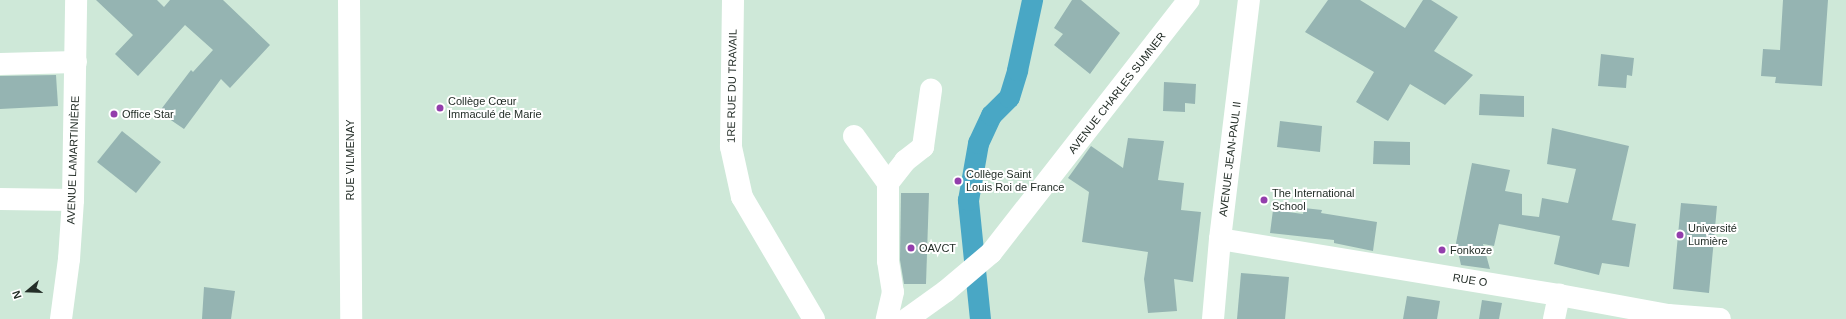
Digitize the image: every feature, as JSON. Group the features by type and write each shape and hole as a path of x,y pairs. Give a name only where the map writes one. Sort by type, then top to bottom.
{"street":[{"name":"AVENUE LAMARTINIÈRE","path":"61,319 69,259 74,200 76,0"},
{"name":"RUE VILMENAY","path":"349,0 351,319"},
{"name":"1RE RUE DU TRAVAIL","path":"733,0 731,147 742,197 814,319"},
{"name":"AVENUE CHARLES SUMNER","path":"907,319 946,292 991,253 1189,0"},
{"name":"AVENUE JEAN-PAUL II","path":"1213,319 1220,239 1249,0"},
{"path":"0,64 76,62"},
{"path":"888,183 905,161 923,147 931,90"},
{"path":"854,136 888,183 888,261 893,292 887,319"},
{"path":"0,199 74,200"},
{"name":"RUE O","path":"1220,239 1558,295 1668,315 1720,319"},
{"path":"1554,319 1558,295"}],"building":[{"path":"96,0 157,0 164,7 170,0 223,0 270,45 230,88 221,79 184,129 159,112 191,70 193,72 213,50 185,25 138,76 115,54 133,35"},
{"path":"1072,0 1081,0 1120,33 1090,74 1054,45 1063,34 1054,28"},
{"path":"1328,0 1360,0 1405,28 1423,0 1431,0 1458,17 1434,51 1473,75 1445,105 1410,84 1388,121 1356,102 1374,72 1305,32"},
{"path":"1783,0 1828,0 1822,86 1775,83 1776,77 1761,76 1763,49 1780,50"},
{"path":"1601,54 1634,58 1632,76 1627,75 1626,88 1598,86"},
{"path":"56,75 58,106 0,109 0,76"},
{"path":"1164,82 1196,84 1195,104 1185,103 1185,112 1163,111"},
{"path":"1480,94 1524,96 1524,117 1479,115"},
{"path":"1280,121 1322,126 1320,152 1277,147"},
{"path":"1552,128 1629,146 1612,220 1636,224 1629,267 1602,263 1599,275 1554,264 1560,236 1499,224 1494,246 1483,244 1490,269 1461,265 1456,243 1472,163 1510,170 1505,191 1522,194 1522,215 1539,217 1542,198 1568,203 1576,169 1547,164"},
{"path":"122,131 161,162 136,193 97,162"},
{"path":"1128,138 1164,141 1158,180 1184,183 1181,210 1201,212 1193,282 1174,279 1177,311 1148,313 1144,279 1148,252 1082,242 1089,192 1068,178 1091,146 1123,168"},
{"path":"1374,141 1410,142 1410,165 1373,164"},
{"name":"OAVCT","path":"901,193 929,193 926,284 904,284 900,260"},
{"path":"1681,203 1717,206 1709,293 1673,289"},
{"path":"1304,208 1322,210 1321,213 1377,222 1373,251 1334,243 1334,240 1270,233 1273,210 1303,214"},
{"path":"1241,273 1289,277 1285,319 1237,319"},
{"path":"204,287 235,291 231,319 202,319"},
{"path":"1407,296 1440,301 1437,319 1403,319"},
{"path":"1482,300 1502,303 1499,319 1479,319"}],"waterway":[{"path":"980,319 968,200 978,143 991,115 1009,97 1017,70 1032,0"}],"place":[{"name":"Collège Cœur Immaculé de Marie","path":"440,108"},
{"name":"Office Star","path":"114,114"},
{"name":"Collège Saint Louis Roi de France","path":"958,181"},
{"name":"The International School","path":"1264,200"},
{"name":"Université Lumière","path":"1680,235"},
{"name":"OAVCT","path":"911,248"},
{"name":"Fonkoze","path":"1442,250"}]}
